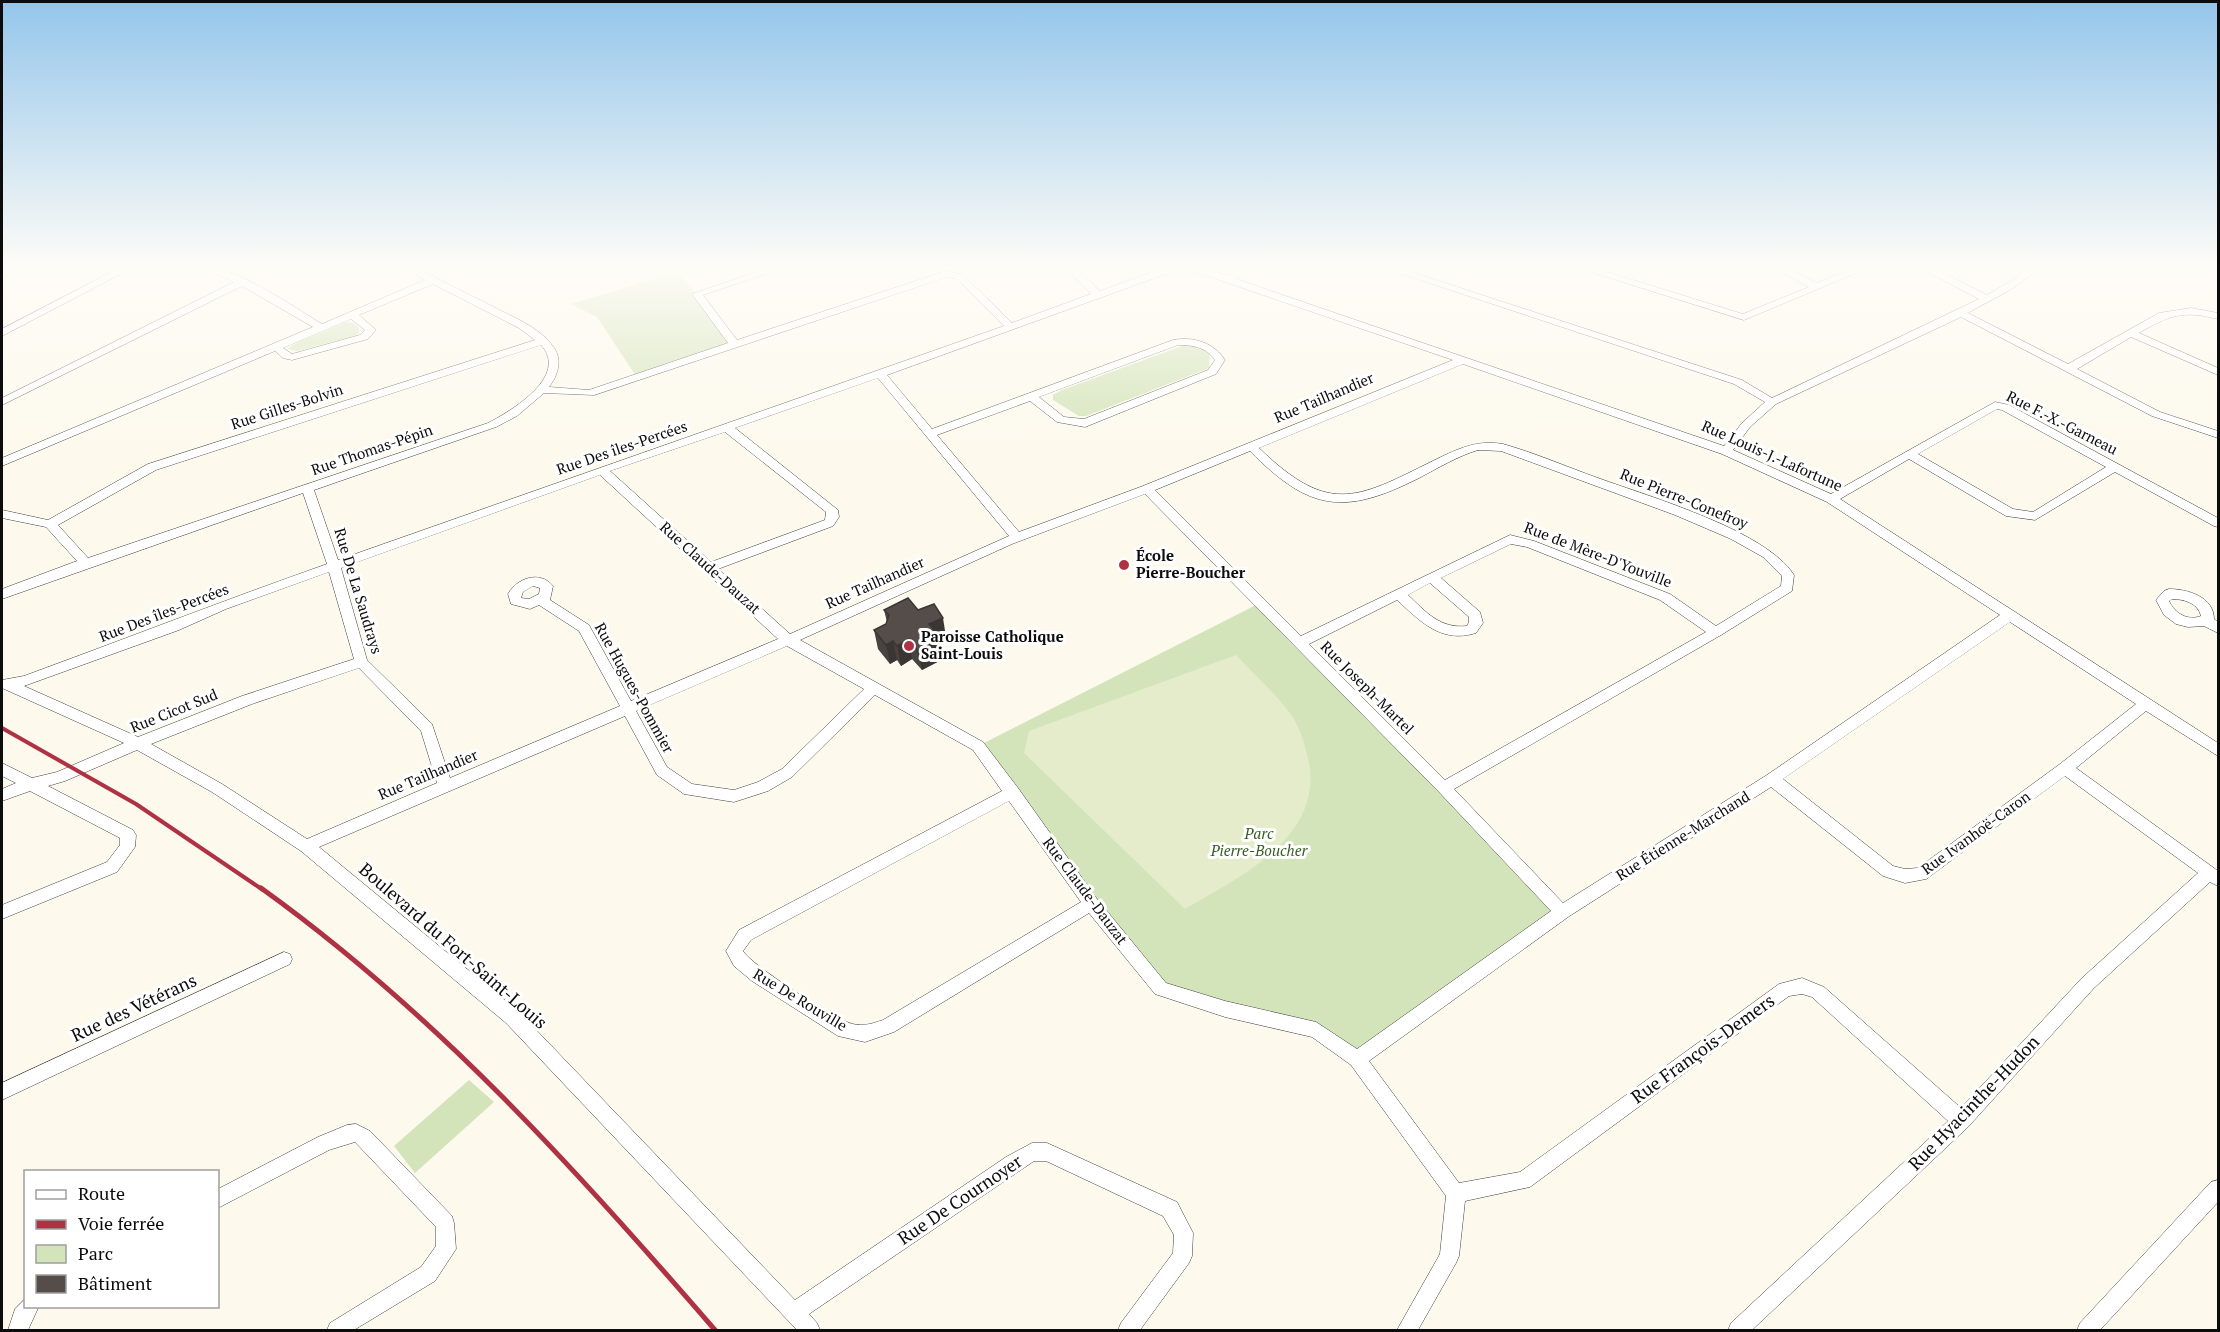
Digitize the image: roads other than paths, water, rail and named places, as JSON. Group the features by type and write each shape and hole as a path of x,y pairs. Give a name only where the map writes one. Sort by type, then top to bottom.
{"street":[{"path":"2,402 152,327"},
{"path":"2,462 320,327"},
{"path":"276,347 287,356 292,357 364,337 371,330 368,327"},
{"path":"525,327 550,349 553,367 543,390 590,393 788,327"},
{"path":"722,327 735,345"},
{"name":"Rue Des îles-Percées","path":"3,683 25,681 174,627 221,606 1011,327"},
{"name":"Rue Louis-J.-Lafortune","path":"1364,327 1726,451 1831,499 2218,750"},
{"path":"1570,327 1738,382 1772,402"},
{"path":"1726,451 1746,425 1772,402 1931,327"},
{"path":"1988,327 2156,414 2218,435"},
{"path":"2068,369 2143,327"},
{"path":"2132,334 2218,372"},
{"name":"Rue Gilles-Bolvin","path":"50,524 152,467 543,341"},
{"path":"930,434 1031,396 1177,342 1202,344 1216,352 1220,360 1212,372 1085,423 1061,420 1031,396"},
{"name":"Rue Tailhandier","path":"306,846 788,640 1017,538 1147,489 1461,361"},
{"path":"880,374 1017,538"},
{"name":"Rue Thomas-Pépin","path":"2,594 86,563 492,425 516,414 543,390"},
{"name":"Rue F.-X.-Garneau","path":"1831,499 1995,405 2005,407 2218,523"},
{"path":"709,568 829,522 833,517 832,510 726,427"},
{"name":"Rue Pierre-Conefroy","path":"1251,446 1300,488 1335,498 1355,498 1374,494 1466,450 1485,444 1503,448 1679,512 1735,536 1759,550 1788,575 1787,588 1716,632 1444,788"},
{"path":"1909,454 2010,513 2035,516 2115,467"},
{"name":"Rue Claude-Dauzat","path":"602,470 788,640 978,746 1091,904 1161,989 1225,1009 1316,1030 1357,1059 1455,1192"},
{"name":"Rue De La Saudrays","path":"307,488 334,567 361,662 427,728 445,785"},
{"name":"Rue Joseph-Martel","path":"1147,489 1444,788 1562,912"},
{"path":"2,514 50,524 86,563"},
{"name":"Rue de Mère-D'Youville","path":"1298,643 1510,539 1530,544 1665,597 1716,632"},
{"path":"1398,593 1439,630 1456,633 1471,630 1476,623 1475,615 1431,577"},
{"name":"Rue Hugues-Pommier","path":"541,600 584,628 662,771 689,790 734,796 763,787 787,773 873,688"},
{"name":"Rue Étienne-Marchand","path":"1357,1059 1562,912 1772,779 2010,615"},
{"path":"2206,621 2218,628"},
{"name":"Rue Cicot Sud","path":"2,795 28,785 60,777 138,743 248,700 361,662"},
{"name":"Boulevard du Fort-Saint-Louis","path":"3,683 138,743 217,788 306,846 512,1017 810,1330"},
{"name":"Rue Ivanhoë-Caron","path":"1772,779 1888,871 1905,876 1921,874 2065,768 2146,703"},
{"path":"2065,768 2214,876"},
{"path":"2,769 28,785 128,835 127,847 112,867 2,912"},
{"name":"Rue De Rouville","path":"1013,792 745,935 734,951 740,961 758,976 844,1030 865,1034 888,1026 1091,904"},
{"name":"Rue Hyacinthe-Hudon","path":"1738,1330 1962,1121 2088,983 2214,876"},
{"name":"Rue des Vétérans","path":"2,1092 284,959"},
{"name":"Rue François-Demers","path":"1455,1192 1524,1181 1785,988 1802,986 1818,992 1962,1121"},
{"path":"219,1198 324,1143 346,1134 356,1133 364,1137 445,1223 446,1249 428,1274 337,1330"},
{"name":"Rue De Cournoyer","path":"794,1313 1012,1163 1032,1152 1047,1152 1170,1209 1184,1233 1182,1256 1128,1330"},
{"path":"2087,1330 2218,1189"},
{"path":"1407,1330 1449,1256 1456,1204 1455,1192"},
{"path":"18,1330 22,1316 28,1308"}],"railway":[{"path":"2,728 136,804 263,890"},
{"path":"261,888 325,936 444,1040 556,1152 715,1330"}],"place":[{"name":"École Pierre-Boucher","path":"1124,565"},
{"name":"Paroisse Catholique Saint-Louis","path":"909,646"}],"park label":[{"name":"Parc Pierre-Boucher","path":"1259,842"}]}
